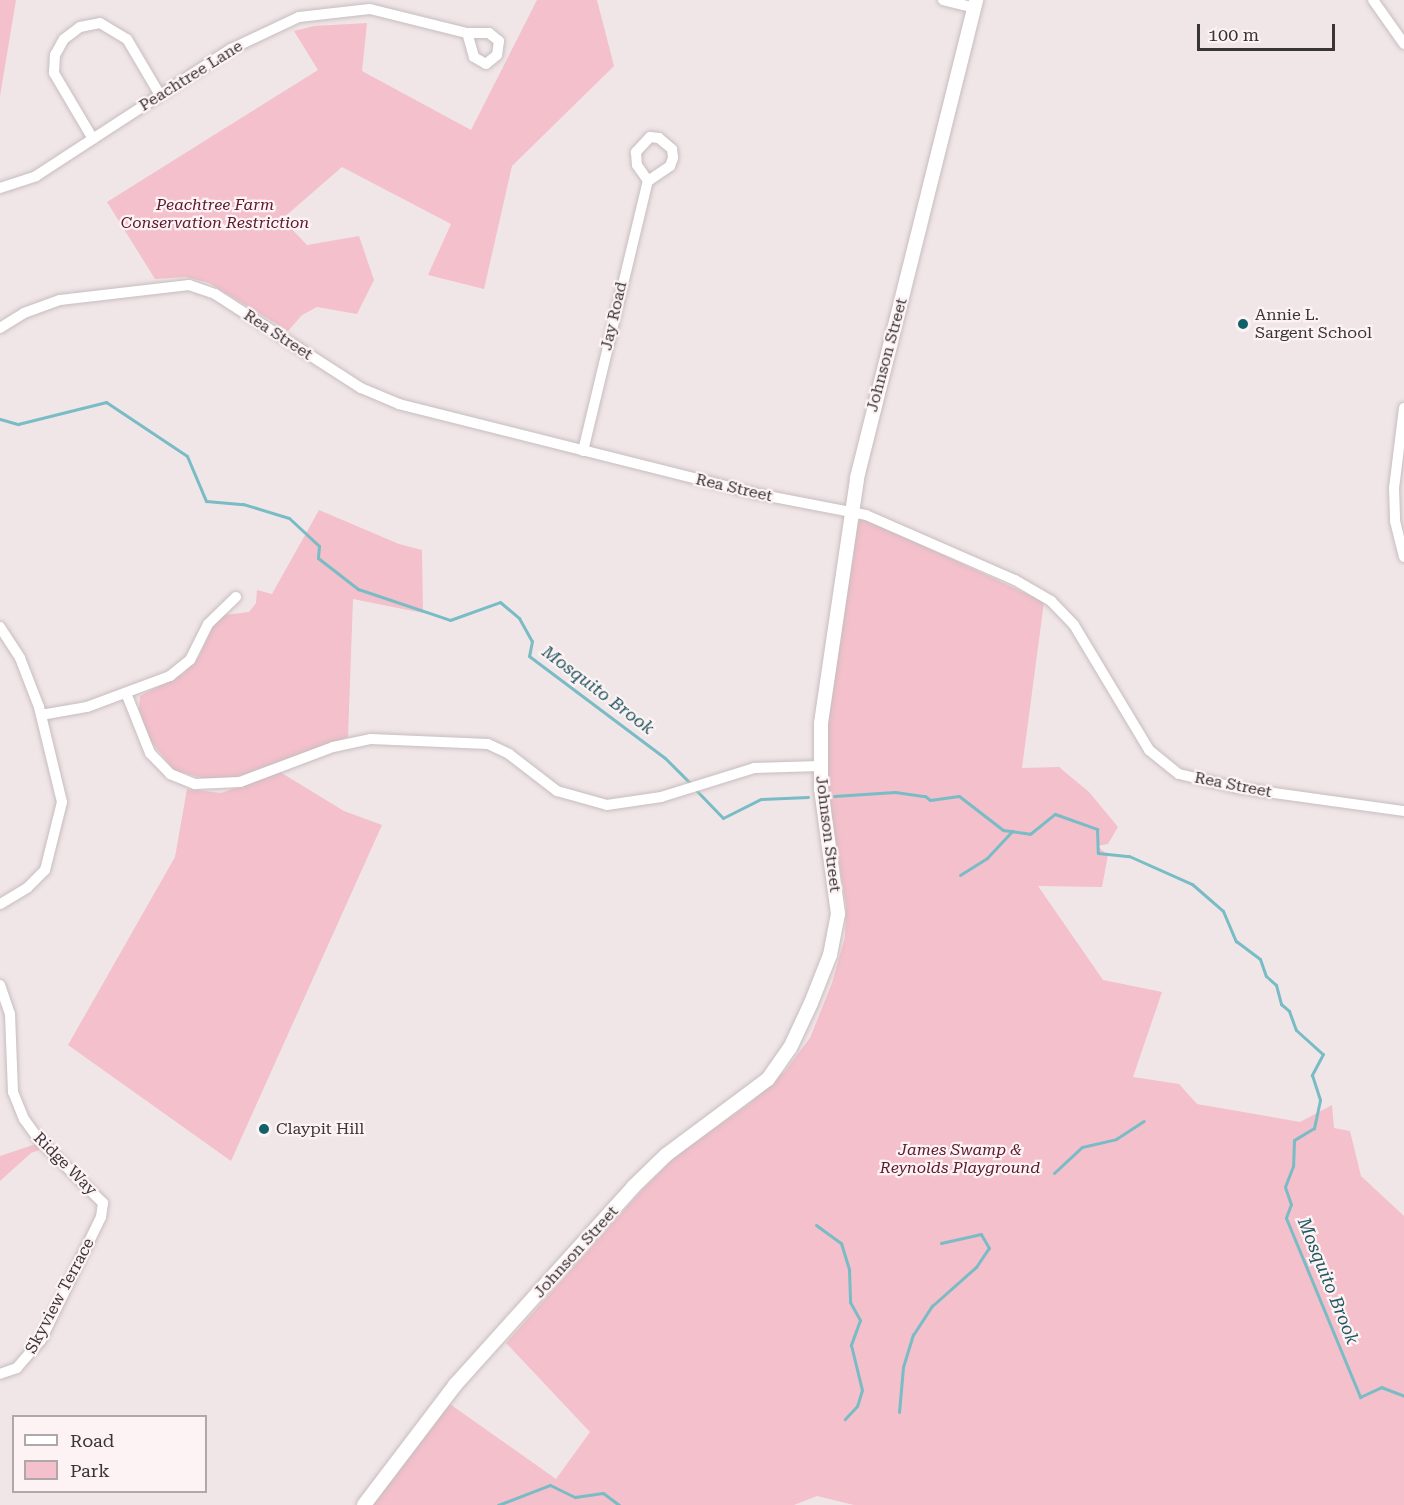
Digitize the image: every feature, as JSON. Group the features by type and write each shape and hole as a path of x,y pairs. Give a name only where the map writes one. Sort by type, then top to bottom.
{"street":[{"path":"943,0 975,4"},
{"path":"1372,0 1404,44"},
{"name":"Johnson Street","path":"364,1505 455,1385 633,1188 666,1155 768,1079 790,1048 830,955 837,914 820,766 825,685 851,511 868,424 892,344 975,4"},
{"name":"Peachtree Lane","path":"0,188 36,176 231,49 299,17 370,9 467,33"},
{"path":"93,139 54,73 55,55 64,39 80,27 100,23 127,39 160,95"},
{"name":"Jay Road","path":"583,451 648,181"},
{"name":"Rea Street","path":"0,328 24,313 60,300 189,285 215,294 379,396 434,414 753,493 851,511 1015,580 1051,600 1080,635 1149,750 1179,774 1238,788 1404,811"},
{"path":"1404,408 1394,488 1395,521 1404,557"},
{"path":"41,715 87,707 154,684 180,669 190,660 208,624 236,597"},
{"path":"0,627 20,658 41,715 59,787 60,819 45,870 27,888 0,904"},
{"path":"126,693 150,753 170,774 195,784 240,782 333,747 371,739 488,744 509,754 548,786 588,802 638,802 754,768 820,766"},
{"name":"Ridge Way","path":"0,985 10,1014 13,1092 24,1119 39,1140 103,1203"},
{"name":"Skyview Terrace","path":"0,1374 17,1368 41,1340 101,1217 103,1203"}],"green space":[{"path":"0,0 16,0 0,96"},
{"name":"Peachtree Farm Conservation Restriction","path":"537,0 597,0 614,66 512,166 484,289 428,275 451,224 342,167 282,219 307,245 359,236 374,280 357,314 317,307 302,315 288,331 209,283 185,277 155,279 107,202 318,70 294,31 314,26 367,23 362,71 471,130"},
{"path":"319,510 399,544 422,550 423,613 353,599 348,737 237,777 205,779 174,770 149,739 139,709 140,696 183,674 199,657 214,623 224,615 249,612 256,603 257,590 272,594"},
{"name":"James Swamp & Reynolds Playground","path":"864,518 1044,602 1022,768 1059,767 1089,792 1118,827 1108,844 1097,846 1108,855 1102,887 1038,886 1103,980 1162,992 1133,1077 1179,1084 1197,1104 1300,1122 1332,1105 1334,1128 1350,1131 1361,1176 1404,1216 1404,1505 854,1505 817,1496 794,1505 367,1505 447,1402 556,1479 590,1432 506,1343 642,1190 677,1155 750,1103 785,1071 810,1038 832,983 845,937 846,906 825,777 827,723 856,523"},
{"path":"280,772 344,811 382,825 231,1161 68,1045 175,857 187,789 221,793"},
{"path":"36,1144 42,1149 31,1153 0,1181 0,1156"}],"waterway":[{"name":"Mosquito Brook","path":"0,419 18,424 106,402 187,456 206,501 243,504 289,518 319,546 318,558 358,589 450,620 500,602 519,618 532,641 529,656 665,758 691,784"},
{"name":"Mosquito Brook","path":"695,789 723,818 761,799 808,797"},
{"name":"Mosquito Brook","path":"834,796 895,792 925,796 930,800 959,796 1003,830 1030,834 1055,814 1097,829 1098,853 1129,856 1192,884 1223,911 1236,941 1260,959 1266,976 1276,985 1281,1004 1289,1011 1296,1030 1323,1054 1312,1075 1320,1100 1314,1128 1294,1140 1293,1166 1285,1187 1291,1204 1286,1218 1360,1397 1381,1387 1404,1396"},
{"path":"960,875 987,858 1012,831"},
{"path":"1054,1173 1082,1147 1116,1139 1144,1121"},
{"path":"816,1225 841,1243 849,1270 850,1302 860,1320 851,1345 862,1390 857,1406 845,1419"},
{"path":"899,1412 903,1367 913,1335 932,1306 976,1267 989,1248 981,1234 941,1243"},
{"path":"498,1505 550,1485 575,1497 603,1493 619,1505"}],"place":[{"name":"Annie L. Sargent School","path":"1243,324"},
{"name":"Claypit Hill","path":"264,1129"}]}
